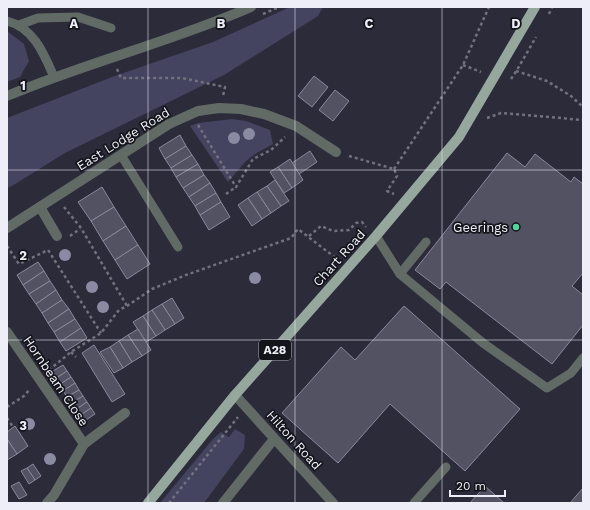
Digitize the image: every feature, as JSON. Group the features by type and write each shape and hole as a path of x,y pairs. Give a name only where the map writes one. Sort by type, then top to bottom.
{"main road":[{"name":"Chart Road","path":"148,503 235,395 407,201 459,137 535,7"}],"street":[{"path":"7,96 54,77 188,32 251,7"},
{"name":"East Lodge Road","path":"7,228 169,124 198,111 219,108 241,109 264,114 296,126 336,152"},
{"path":"40,207 58,236"},
{"name":"Hornbeam Close","path":"7,332 84,444"},
{"name":"Hilton Road","path":"235,395 333,503"},
{"name":"Hornbeam Close","path":"47,503 54,495 84,444 125,413"},
{"path":"223,503 274,439"}],"lane":[{"path":"19,25 38,18 78,17 111,28"},
{"path":"7,21 19,25 38,43 54,77"},
{"path":"121,155 178,247"},
{"path":"375,237 400,274 483,343 547,388 571,373 583,358"},
{"path":"400,274 426,242"},
{"path":"414,503 446,468"}],"path":[{"path":"394,169 463,65 489,7"},
{"path":"111,58 121,78 182,78 225,87 219,108"},
{"path":"517,70 546,81 571,96 583,107"},
{"path":"481,120 502,113 583,120"},
{"path":"191,114 236,187"},
{"path":"226,194 236,187 253,159 271,150 296,126"},
{"path":"336,152 394,169"},
{"path":"394,169 397,176 387,191 407,201"},
{"path":"57,196 81,228 127,306"},
{"path":"309,236 321,226 333,231 349,230 356,223 362,222 375,237"},
{"path":"7,407 24,396 40,378 71,352 101,333 119,310 152,289 291,238 298,229 309,236 347,269"},
{"path":"7,246 19,264 48,250 101,333"},
{"path":"71,352 76,357"},
{"path":"7,418 13,427"}],"shaded area":[{"path":"290,7 323,7 318,16 224,75 65,153 7,188 7,118 112,77 213,42"},
{"path":"7,31 24,44 29,61 20,77 7,82"},
{"path":"232,119 246,121 270,130 273,144 246,161 228,182 190,126 198,123"},
{"path":"235,429 245,435 244,449 204,503 160,503 213,439 221,432 229,437"}],"building":[{"path":"314,76 328,87 312,107 298,96"},
{"path":"335,90 349,101 333,121 319,110"},
{"path":"180,135 186,146 165,159 159,148"},
{"path":"186,146 192,155 171,168 165,159"},
{"path":"310,151 317,162 299,174 292,163"},
{"name":"Geerings","path":"507,153 525,167 535,154 571,182 574,177 583,184 583,273 572,286 583,295 583,325 552,364 446,282 440,289 415,270"},
{"path":"192,155 198,164 176,177 171,168"},
{"path":"290,159 303,180 292,188 278,167"},
{"path":"198,164 204,175 183,188 176,177"},
{"path":"278,167 292,188 284,193 270,172"},
{"path":"204,175 210,183 189,197 183,188"},
{"path":"275,180 289,201 281,206 267,186"},
{"path":"210,183 216,193 195,206 189,197"},
{"path":"267,186 281,206 271,213 257,192"},
{"path":"102,187 114,207 91,221 78,202"},
{"path":"257,192 271,213 262,219 248,198"},
{"path":"216,193 221,202 200,215 195,206"},
{"path":"248,198 262,219 252,226 238,205"},
{"path":"221,202 230,217 209,230 200,215"},
{"path":"114,207 126,226 103,241 91,221"},
{"path":"126,226 138,245 115,260 103,241"},
{"path":"138,245 150,264 127,279 115,260"},
{"path":"38,262 44,271 23,285 17,275"},
{"path":"44,271 50,281 29,294 23,285"},
{"path":"50,281 56,290 36,304 29,294"},
{"path":"56,290 62,300 42,313 36,304"},
{"path":"172,298 184,318 175,324 162,304"},
{"path":"62,300 69,309 48,323 42,313"},
{"path":"162,304 175,324 165,330 152,310"},
{"path":"404,306 520,409 465,471 390,404 338,463 282,413 341,347 355,360"},
{"path":"69,309 75,319 54,332 48,323"},
{"path":"152,310 165,330 156,336 143,316"},
{"path":"143,316 156,336 146,342 133,322"},
{"path":"75,319 81,328 60,342 54,332"},
{"path":"81,328 87,338 66,351 60,342"},
{"path":"138,329 151,350 142,356 128,335"},
{"path":"128,335 142,356 132,362 119,341"},
{"path":"119,341 132,362 123,368 110,347"},
{"path":"94,345 125,394 112,402 82,353"},
{"path":"110,347 123,368 114,373 100,352"},
{"path":"63,365 67,371 55,379 51,372"},
{"path":"67,371 71,377 59,385 55,379"},
{"path":"71,377 75,383 63,391 59,385"},
{"path":"75,383 79,390 67,397 63,391"},
{"path":"79,390 83,396 71,403 67,397"},
{"path":"83,396 87,402 75,410 71,403"},
{"path":"87,402 91,408 79,416 75,410"},
{"path":"91,408 95,414 83,422 79,416"},
{"path":"15,426 28,446 17,454 7,439 7,432"},
{"path":"7,439 17,454 7,460"},
{"path":"33,464 41,476 35,480 27,468"},
{"path":"27,468 35,480 29,484 21,471"},
{"path":"19,482 27,495 19,499 11,486"},
{"path":"485,486 504,503 470,503"},
{"path":"583,488 583,503 570,503"}],"place":[{"name":"Geerings","path":"516,227"}]}
